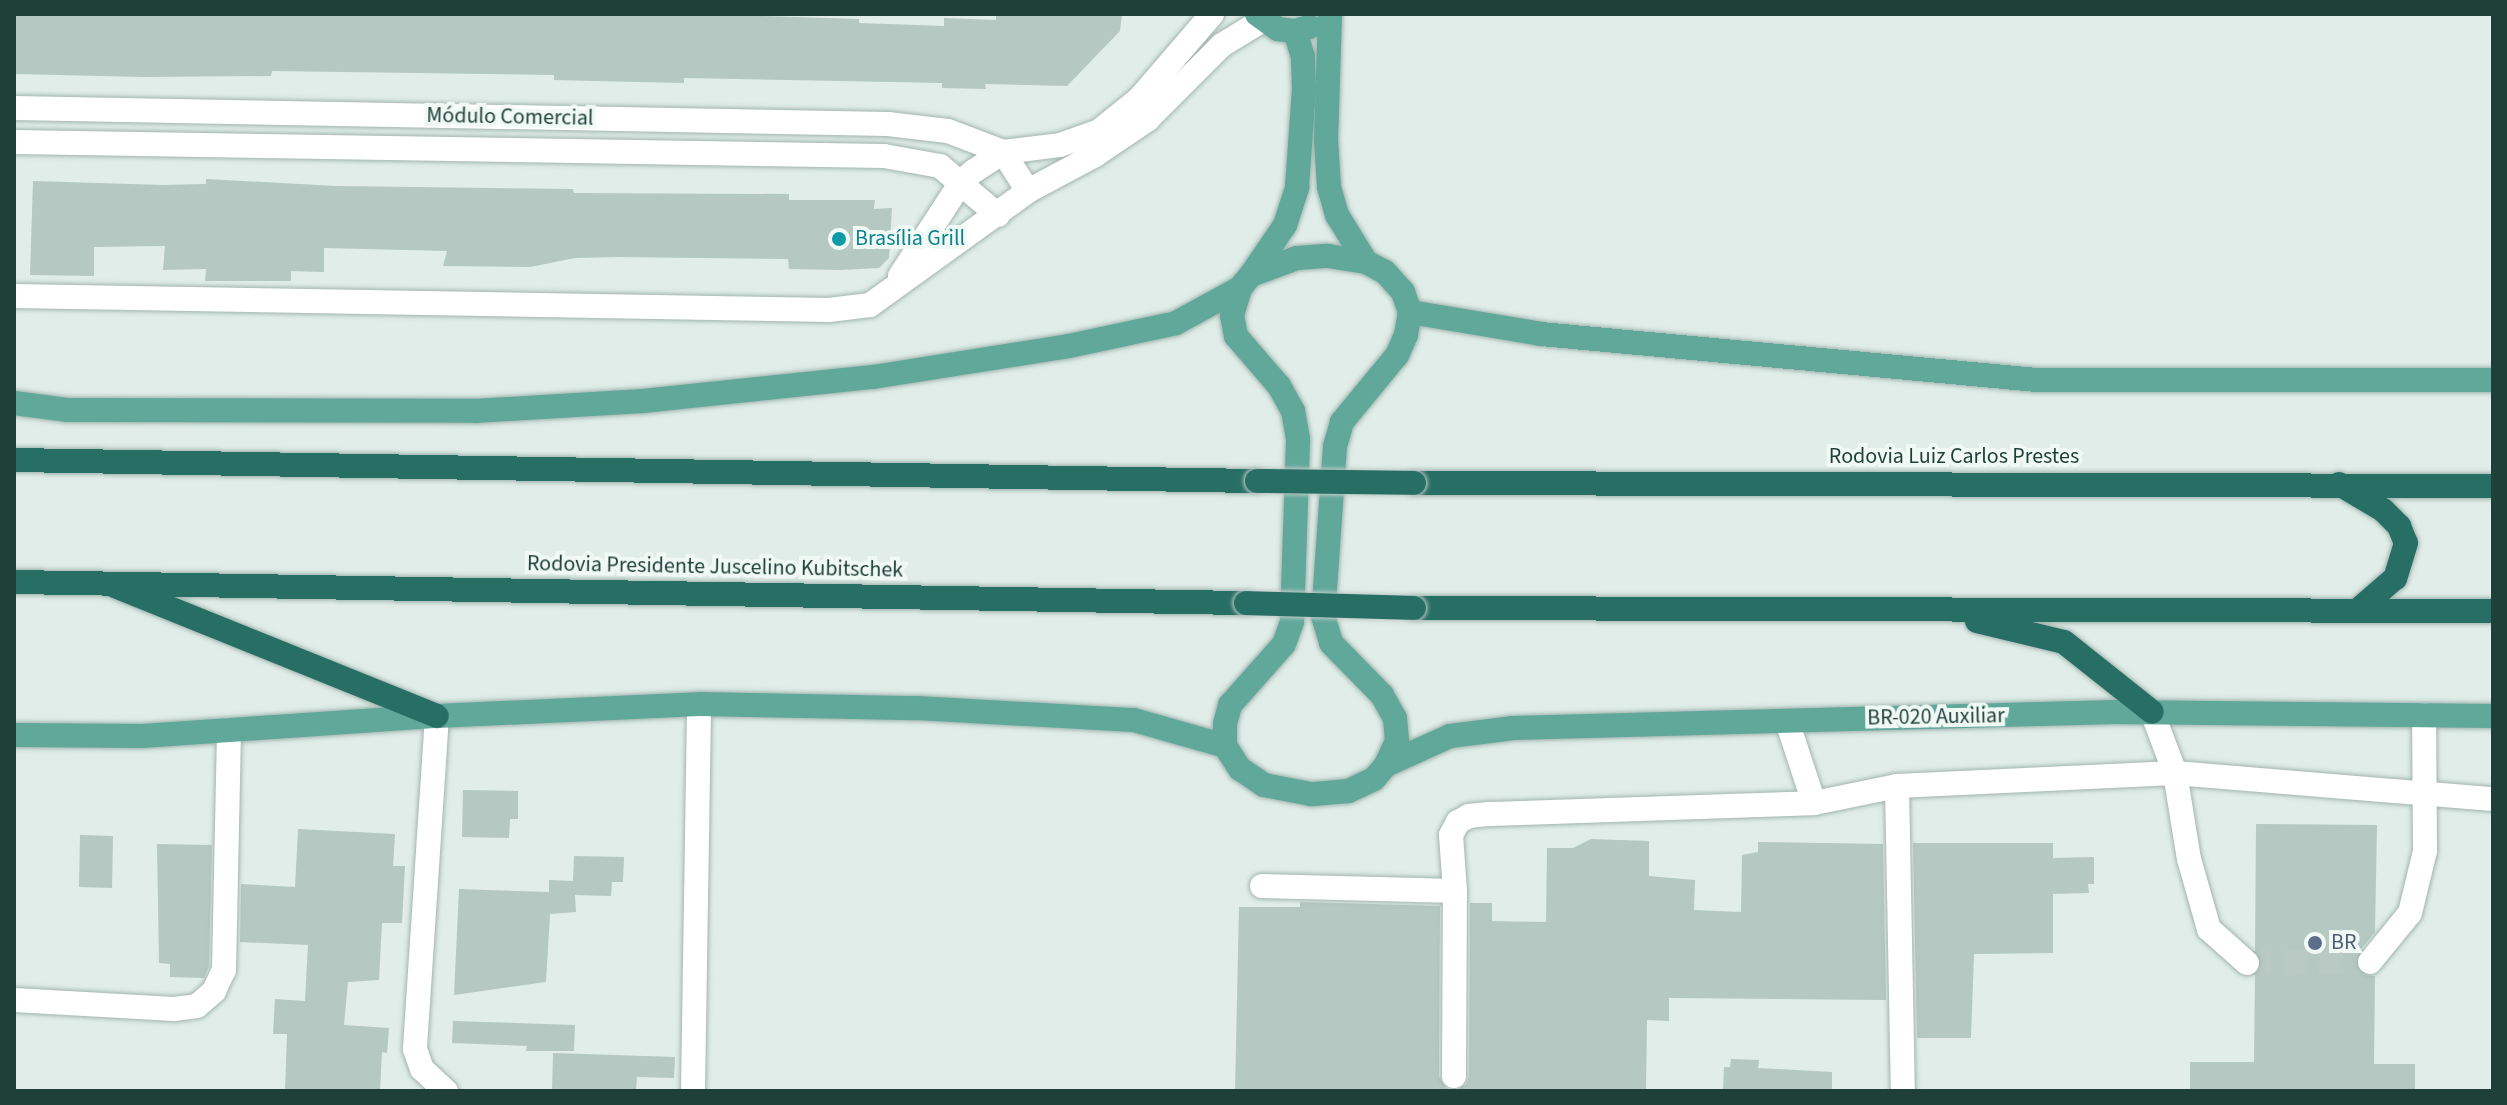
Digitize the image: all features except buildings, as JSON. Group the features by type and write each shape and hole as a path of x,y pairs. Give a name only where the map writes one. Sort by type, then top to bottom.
{"highway":[{"name":"Rodovia Luiz Carlos Prestes","path":"14,460 1414,483 2493,486"},
{"path":"2339,484 2383,510 2399,526 2406,543 2395,578 2358,610"},
{"path":"102,581 437,716"},
{"name":"Rodovia Presidente Juscelino Kubitschek","path":"14,582 102,581 1414,608 1936,612"},
{"path":"1936,612 2493,611"},
{"path":"1936,612 2064,642 2152,712"}],"main road":[{"path":"1260,17 1278,29 1295,31 1309,27 1328,14"},
{"path":"1328,14 1326,140 1329,187 1337,215 1366,262"},
{"path":"14,735 142,736 437,716 699,704 917,708 1134,720 1225,746 1225,724 1230,705 1284,644 1292,622 1298,439 1293,411 1279,386 1236,336 1232,315 1246,282 1285,225 1297,187 1304,89 1303,57 1295,31"},
{"path":"14,403 67,410 443,411 643,401 873,377 1069,346 1176,323 1246,282 1297,258 1328,256 1366,262 1385,272 1403,292 1410,312 1406,335 1397,355 1342,422 1335,446 1323,616 1331,643 1382,695 1395,718 1397,741 1386,765"},
{"path":"1410,312 1541,334 2035,380 2493,380"},
{"name":"BR-020 Auxiliar","path":"1225,746 1240,769 1264,785 1311,794 1348,791 1374,779 1386,765 1450,736 1513,728 2152,712 2493,716"}],"street":[{"name":"Módulo Comercial","path":"14,108 888,124 948,131 1003,152 1060,145 1099,131 1139,99 1212,14"},
{"name":"Módulo Comercial","path":"14,296 829,310 870,305 1028,191 1095,155 1147,120 1222,45 1260,17"},
{"path":"375,115 375,146"},
{"path":"884,156 888,124"},
{"name":"Módulo Comercial","path":"14,142 884,156 940,166 962,181 998,215"},
{"name":"Módulo Comercial","path":"894,285 962,181 1003,152"},
{"path":"1003,152 1028,191"},
{"path":"693,1091 699,704"},
{"path":"2152,712 2175,773 2189,859 2209,929 2247,963"},
{"path":"2370,962 2410,913 2425,851 2424,715"},
{"path":"437,716 415,1049 422,1069 446,1091"},
{"path":"1787,721 1814,803"},
{"path":"14,1000 174,1009 197,1006 214,991 224,970 229,730"},
{"path":"1454,1076 1455,891 1451,835 1458,822 1469,816 1814,803 1897,786 2175,773 2423,796 2493,799"},
{"path":"1897,786 1903,1091"},
{"path":"1262,886 1455,891"}],"tunnel":[{"path":"2247,963 2370,962"}],"place":[{"name":"Brasília Grill","path":"839,239"},
{"name":"BR","path":"2315,943"}]}
